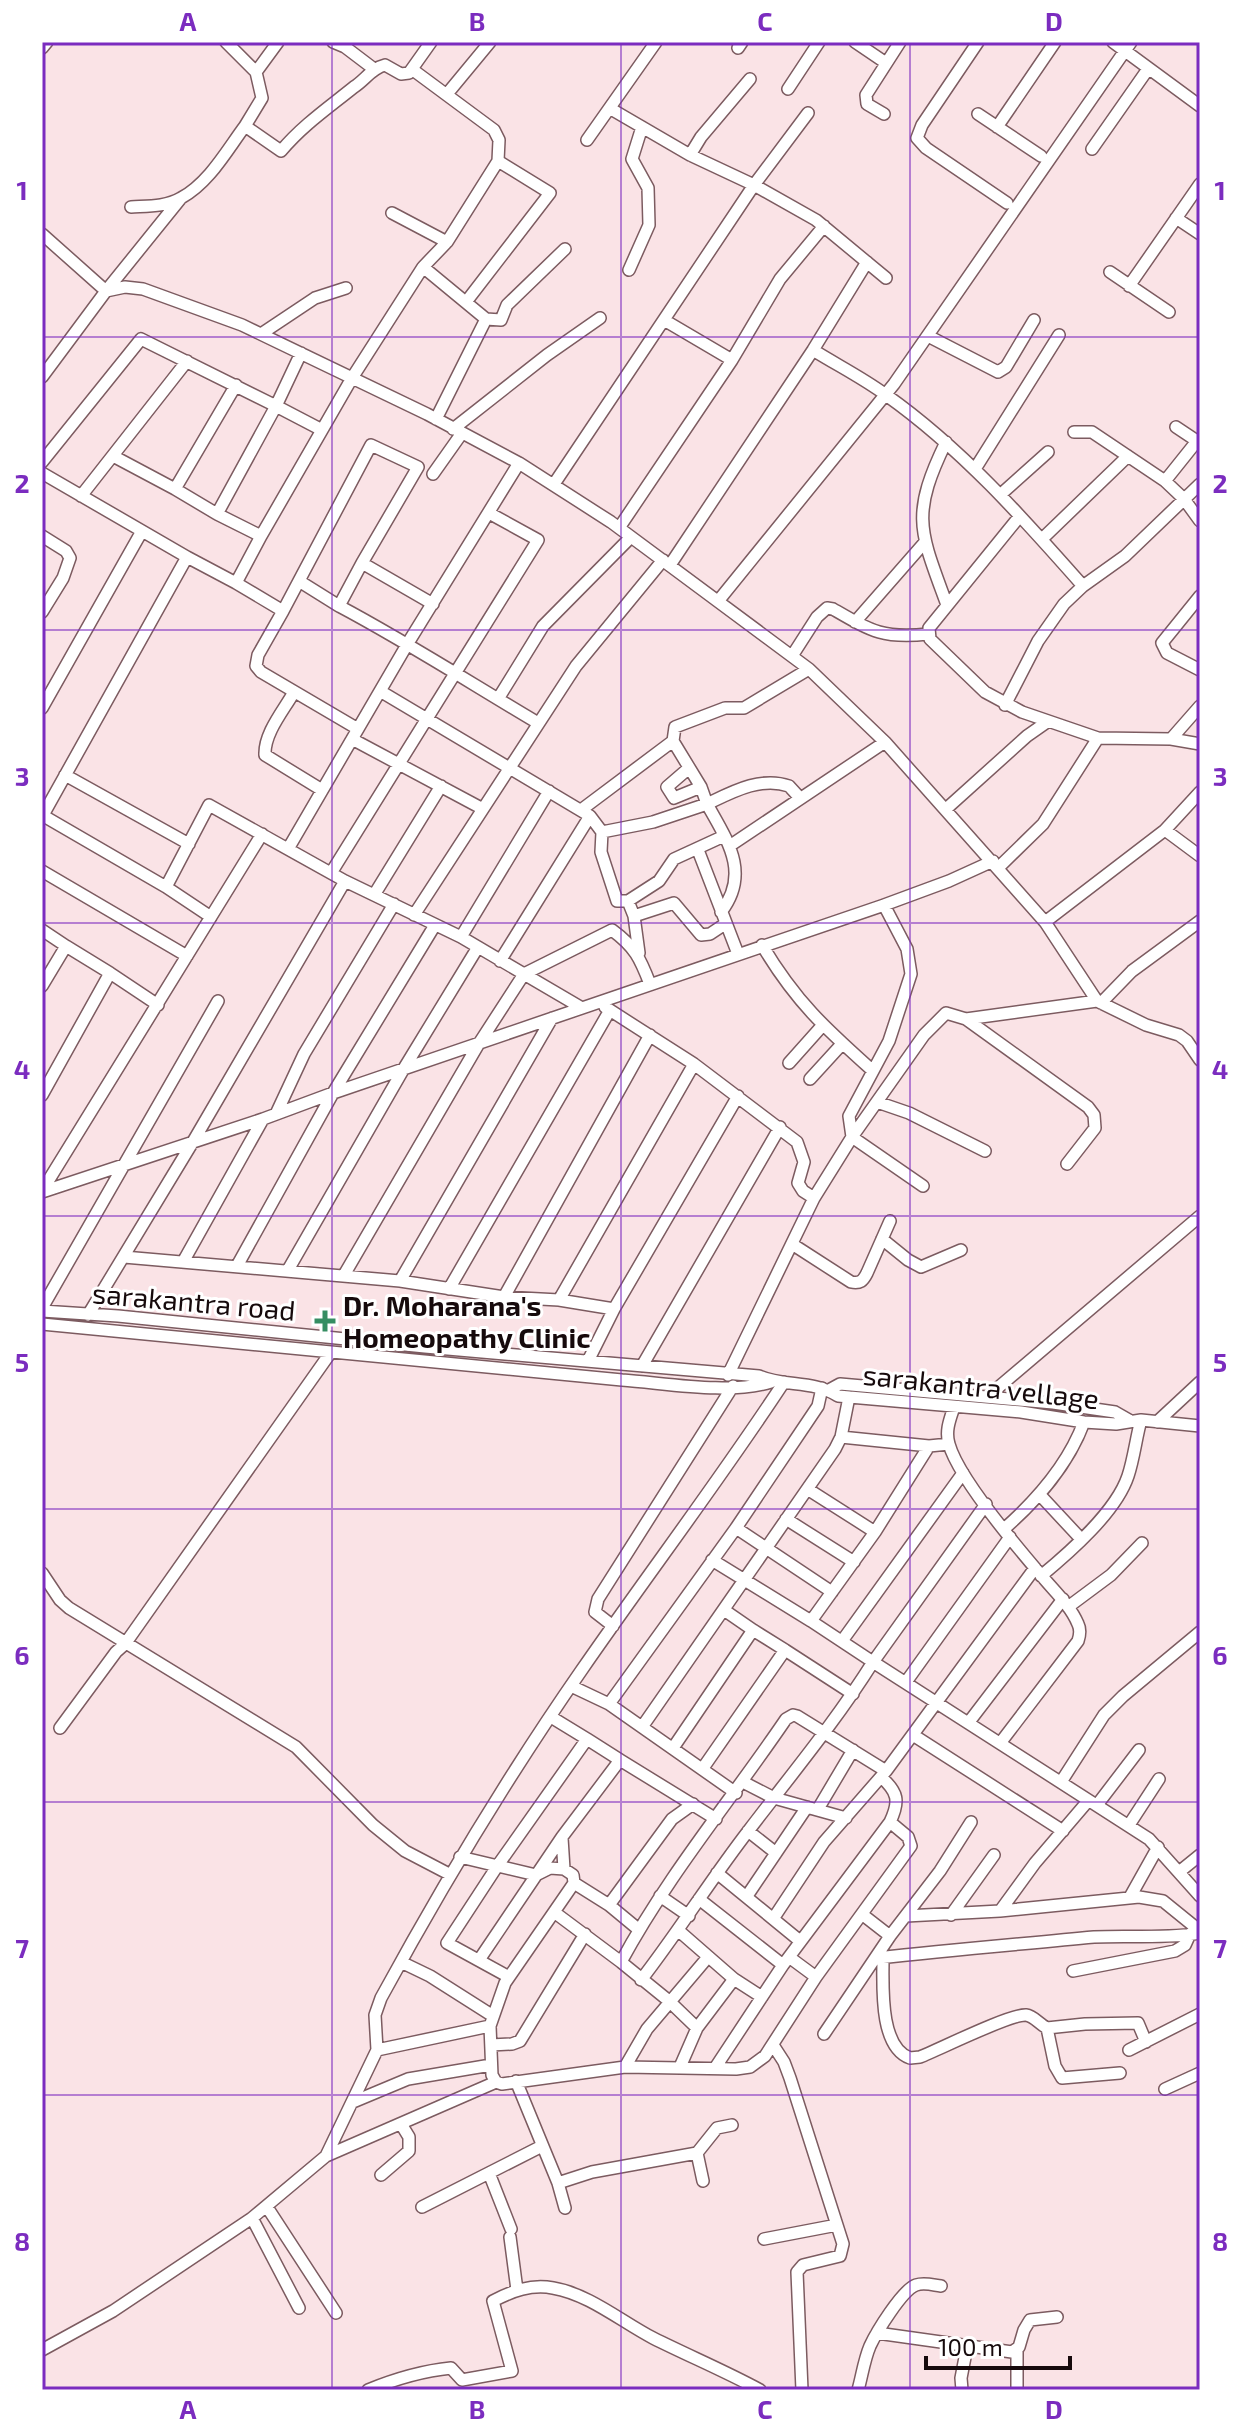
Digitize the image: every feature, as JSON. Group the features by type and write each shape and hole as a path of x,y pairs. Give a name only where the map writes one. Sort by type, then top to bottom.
{"street":[{"path":"42,48 47,42"},
{"path":"42,377 181,198 208,176 262,98 256,72 226,42"},
{"path":"256,72 278,42"},
{"path":"333,42 345,47 374,69"},
{"path":"245,126 281,151 313,117 358,85 374,69 385,65 405,74 413,70 431,42"},
{"path":"447,94 490,42"},
{"path":"587,140 656,42"},
{"path":"788,89 819,42"},
{"path":"855,42 886,63"},
{"path":"884,114 865,99 900,42"},
{"path":"978,42 922,125 917,138 926,148 1007,203"},
{"path":"997,127 1055,42"},
{"path":"1113,42 1128,47 1148,69 1196,103 1200,88"},
{"path":"719,600 928,336 1128,47"},
{"path":"1092,149 1148,69"},
{"path":"236,583 352,378 423,267 447,242 498,161 499,140 494,130 413,70"},
{"path":"690,155 701,137 750,79"},
{"path":"611,109 824,226 886,278"},
{"path":"554,484 754,185 808,113"},
{"path":"978,114 1041,156"},
{"path":"629,270 649,225 648,188 632,159 642,127"},
{"path":"466,302 550,193 498,161"},
{"path":"1129,286 1200,184"},
{"path":"131,207 158,206 181,198"},
{"path":"392,213 447,242"},
{"path":"1176,218 1200,234"},
{"path":"619,528 732,360 780,279 824,226"},
{"path":"42,234 106,291"},
{"path":"423,267 486,319 501,320 507,305 565,249"},
{"path":"414,915 576,666 666,562 813,350 867,262"},
{"path":"1110,272 1169,312"},
{"path":"106,291 125,287 143,289 261,334 519,463 619,528 809,669 885,742 1045,922 1099,1002 1146,1025 1179,1035 1198,1052"},
{"path":"261,334 315,298 346,288"},
{"path":"433,474 458,431 547,355 600,318"},
{"path":"436,419 486,319"},
{"path":"664,320 732,360"},
{"path":"928,336 998,372 1006,367 1034,320"},
{"path":"975,469 1059,335"},
{"path":"42,462 141,339 322,430"},
{"path":"813,350 885,394 946,442 1042,539 1083,586"},
{"path":"217,514 301,353"},
{"path":"81,496 187,361"},
{"path":"175,489 236,385"},
{"path":"1165,481 1199,442 1176,427"},
{"path":"1074,432 1092,432 1165,481 1184,499 1200,521"},
{"path":"946,442 923,496 922,527 947,605"},
{"path":"339,606 418,467 371,445 256,662 261,672 400,764 483,809"},
{"path":"1000,495 1048,452"},
{"path":"113,456 261,536"},
{"path":"1042,539 1128,456"},
{"path":"288,849 408,643 519,463"},
{"path":"42,473 283,611"},
{"path":"1005,705 1051,620 1083,586 1125,556 1200,484"},
{"path":"331,873 538,540 489,513"},
{"path":"928,634 929,628 1019,517"},
{"path":"42,708 142,531"},
{"path":"42,536 66,551 70,558 63,578 42,612"},
{"path":"498,699 543,626 631,537"},
{"path":"855,622 925,542"},
{"path":"187,557 42,815 166,887 211,917"},
{"path":"362,563 433,604"},
{"path":"299,581 538,723"},
{"path":"1200,596 1162,643 1167,653 1200,670"},
{"path":"792,656 817,617 827,608 896,637 928,634"},
{"path":"928,634 972,680 1005,705 1047,722 1098,738 1171,739 1200,744"},
{"path":"634,916 674,903 701,935 710,934 723,918 735,873 728,841 673,741 675,727 725,708 744,708 809,669"},
{"path":"380,691 585,813 602,832 601,852 617,901 628,901 659,881 674,859 728,841 885,742"},
{"path":"294,692 271,732 265,755 322,790"},
{"path":"1171,739 1200,706"},
{"path":"946,809 1027,736 1047,722"},
{"path":"42,1192 263,1119 996,864 1043,824 1098,738"},
{"path":"500,961 585,813 673,741"},
{"path":"689,768 667,787 674,798 701,787"},
{"path":"65,775 189,844"},
{"path":"374,895 441,786"},
{"path":"602,832 653,822 748,786 789,786 800,798"},
{"path":"461,937 549,791"},
{"path":"1045,922 1165,830 1200,792"},
{"path":"166,887 209,805 345,881 461,937 582,1008"},
{"path":"1165,830 1200,856"},
{"path":"42,1192 262,834"},
{"path":"698,850 738,954"},
{"path":"42,871 187,956"},
{"path":"88,1315 345,881"},
{"path":"628,901 634,916 640,958"},
{"path":"276,1114 304,1054 394,904"},
{"path":"884,905 907,949 911,974 889,1041 849,1116 852,1137 923,1186"},
{"path":"966,1019 1099,1002 1132,971 1200,921"},
{"path":"237,1266 333,1093 435,925"},
{"path":"42,930 158,1005"},
{"path":"344,1275 478,1045 524,974 612,930 631,944 650,984"},
{"path":"762,945 784,982 822,1026 873,1071"},
{"path":"42,986 66,946"},
{"path":"288,1270 478,947"},
{"path":"42,1095 110,973"},
{"path":"42,1310 218,1001"},
{"path":"597,1003 694,1064 797,1142 802,1149 804,1162 798,1183 803,1191 814,1198"},
{"path":"449,1289 610,1010"},
{"path":"613,1626 595,1612 598,1599 730,1380 814,1198 852,1137 935,1021 946,1013 966,1019 1079,1099 1094,1115 1092,1135 1067,1164"},
{"path":"400,1281 552,1018"},
{"path":"789,1063 822,1026"},
{"path":"504,1297 650,1035"},
{"path":"810,1079 842,1044"},
{"path":"559,1300 694,1064"},
{"path":"588,1361 614,1309 738,1096"},
{"path":"877,1102 909,1113 985,1151"},
{"path":"183,1262 263,1119"},
{"path":"642,1366 780,1127"},
{"path":"987,1397 1200,1216"},
{"path":"792,1244 857,1283 863,1281 890,1221"},
{"path":"882,1239 921,1267 961,1250"},
{"path":"124,1257 344,1275 614,1309"},
{"name":"sarakantra road","path":"42,1310 642,1366 730,1380"},
{"name":"sarakantra road","path":"42,1324 622,1380 730,1380 759,1376 826,1389 840,1384 855,1384"},
{"path":"60,1728 125,1644 331,1352"},
{"path":"326,2156 377,2050 375,2015 449,1874 571,1686 736,1455 778,1382"},
{"path":"1157,1422 1200,1382"},
{"name":"sarakantra vellage","path":"855,1384 1115,1412 1135,1420 1200,1426"},
{"path":"609,1704 736,1528 818,1406 826,1389"},
{"name":"sarakantra vellage","path":"826,1389 838,1396 1021,1412 1084,1422 1116,1424 1135,1420"},
{"path":"642,1727 765,1548 809,1490 841,1437 849,1397"},
{"path":"954,1407 948,1429 949,1444 963,1473 1007,1533 1066,1603 1081,1633 1001,1742"},
{"path":"773,1919 824,1842 883,1774 1038,1572 1081,1539 1121,1491 1127,1477 1135,1420"},
{"path":"906,1682 1007,1533 1063,1463 1084,1422"},
{"path":"841,1437 929,1446 949,1444"},
{"path":"811,1621 875,1532 929,1446"},
{"path":"842,1641 963,1473"},
{"path":"809,1490 875,1532"},
{"path":"1040,1495 1081,1539"},
{"path":"641,1980 748,1831 826,1732 986,1504"},
{"path":"786,1519 854,1562"},
{"path":"736,1528 832,1592"},
{"path":"969,1722 1066,1603 1111,1575 1142,1543"},
{"path":"712,1560 1129,1825 1158,1847 1200,1896"},
{"path":"44,1578 60,1600 125,1644 296,1747 373,1825 405,1851 449,1874"},
{"path":"724,1610 853,1694"},
{"path":"673,1748 753,1630"},
{"path":"1061,1782 1112,1707 1200,1632"},
{"path":"703,1768 785,1650"},
{"path":"571,1686 609,1704 736,1793"},
{"path":"621,1962 638,1929 694,1843 736,1793 789,1716 797,1716 826,1732 883,1774 896,1793 897,1801 890,1822 800,1941 715,2068"},
{"path":"551,1717 716,1819"},
{"path":"913,1735 1063,1831"},
{"path":"509,1977 447,1943 587,1739"},
{"path":"747,1896 853,1750"},
{"path":"1000,1911 1035,1863 1139,1750"},
{"path":"479,1960 562,1837 620,1760"},
{"path":"1129,1825 1159,1779"},
{"path":"743,1782 774,1798 846,1818"},
{"path":"609,1905 672,1819 693,1804"},
{"path":"42,2350 113,2311 252,2218 326,2156 496,2082 502,2084 625,2067 750,2067 765,2056 816,1977 911,1846 908,1837 890,1822"},
{"path":"824,2034 880,1958 890,1936 940,1871 971,1822"},
{"path":"748,1831 776,1853"},
{"path":"562,1837 564,1869"},
{"path":"1130,1897 1158,1847"},
{"path":"951,1915 994,1855"},
{"path":"1179,1872 1200,1855"},
{"path":"460,1857 536,1875 550,1868 564,1869 573,1875 574,1883 509,1977 492,2021 491,2065 496,2082"},
{"path":"717,1873 800,1941"},
{"path":"574,1883 609,1905 638,1929"},
{"path":"660,1896 689,1916"},
{"path":"906,1916 1000,1911 1130,1897 1163,1901 1197,1933"},
{"path":"699,1899 786,1961 816,1977"},
{"path":"554,1912 621,1962 697,2028"},
{"path":"863,1915 890,1936"},
{"path":"679,1931 734,1979 762,1997"},
{"path":"880,1958 937,1950 1197,1933"},
{"path":"1073,1971 1175,1951 1197,1933"},
{"path":"491,2045 520,2041 585,1934"},
{"path":"625,2067 647,2029 708,1957"},
{"path":"880,1958 890,2036 903,2056 920,2057 1005,2019 1022,2015 1030,2016 1047,2028 1138,2023 1146,2042"},
{"path":"401,1962 430,1976 492,2021"},
{"path":"680,2067 697,2028 734,1979"},
{"path":"1129,2050 1200,2014"},
{"path":"377,2050 492,2021"},
{"path":"1047,2028 1055,2066 1062,2078 1120,2073"},
{"path":"773,2045 790,2078 843,2244 840,2256 803,2265 797,2272 802,2390"},
{"path":"353,2102 408,2079 491,2065"},
{"path":"1165,2089 1200,2073"},
{"path":"516,2081 558,2183 565,2208"},
{"path":"381,2175 409,2151 409,2137 401,2124"},
{"path":"558,2183 592,2172 697,2153 717,2128 732,2125"},
{"path":"422,2207 542,2146"},
{"path":"697,2153 703,2181"},
{"path":"489,2173 510,2233 517,2290"},
{"path":"267,2207 336,2313"},
{"path":"252,2218 299,2308"},
{"path":"764,2239 837,2225"},
{"path":"858,2390 869,2349 877,2333 910,2287 920,2284 941,2286"},
{"path":"368,2390 399,2377 431,2370 451,2368 462,2380 512,2371 493,2301 517,2290 554,2288 576,2295 652,2337 760,2390"},
{"path":"1017,2390 1017,2350 1026,2324 1030,2320 1057,2317"},
{"path":"877,2333 967,2347 1017,2350"},
{"path":"962,2390 967,2347"}],"place":[{"name":"Dr. Moharana's Homeopathy Clinic","path":"325,1321"}]}
